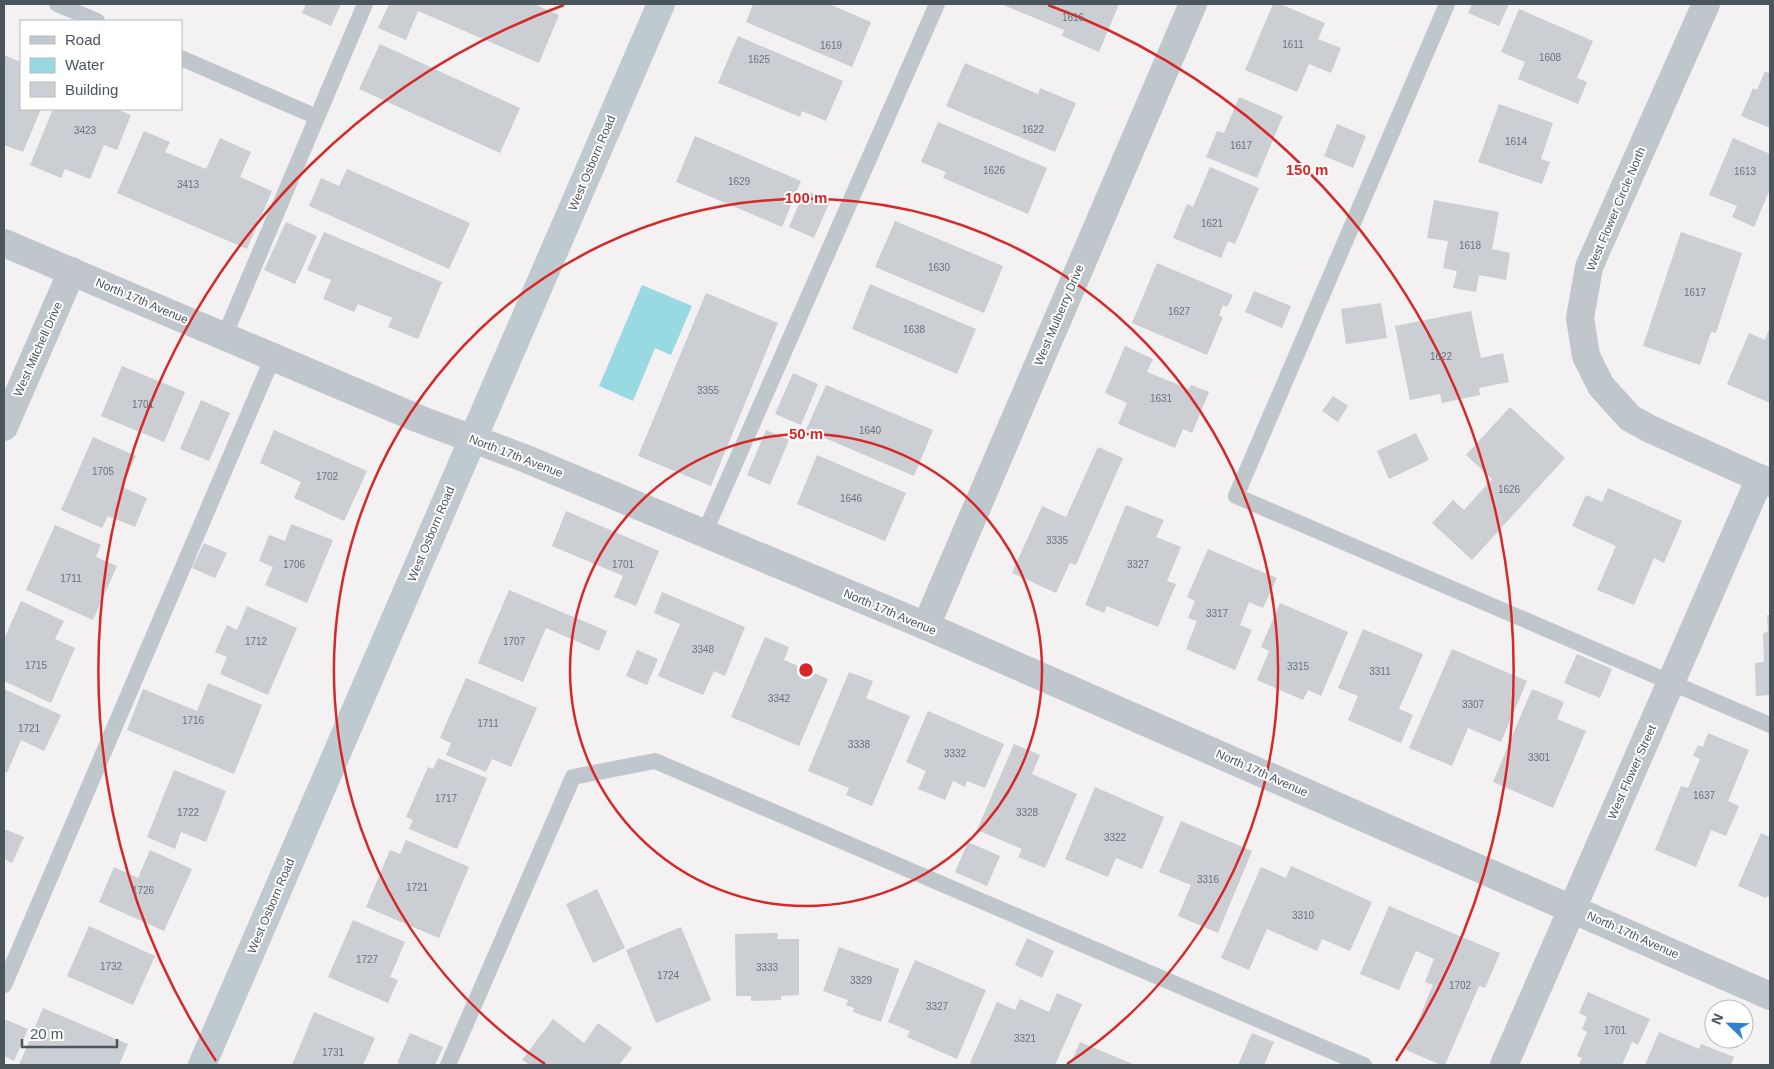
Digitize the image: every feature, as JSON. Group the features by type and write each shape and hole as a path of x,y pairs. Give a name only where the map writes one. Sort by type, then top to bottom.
{"street":[{"name":"West Osborn Road","path":"202,1065 661,4"},
{"name":"West Mulberry Drive","path":"926,626 1193,4"},
{"name":"West Flower Circle North","path":"1706,4 1589,268 1580,318 1586,356 1601,386 1630,418 1650,429 1765,481"},
{"name":"North 17th Avenue","path":"4,243 419,419 524,458 926,626 1770,996"},
{"name":"West Mitchell Drive","path":"4,427 72,271"},
{"name":"West Flower Street","path":"1504,1065 1671,683 1765,481"}],"lane":[{"path":"57,4 95,20"},
{"path":"224,337 365,4"},
{"path":"704,534 937,4"},
{"path":"1447,4 1236,496 1770,725"},
{"path":"182,58 317,117"},
{"path":"4,985 273,357"},
{"path":"448,1065 573,777 655,761 1364,1065"}],"water":[{"path":"642,285 692,306 671,355 655,348 633,401 599,386"}],"building":[{"path":"306,4 341,4 331,26 302,13"},
{"path":"389,4 534,4 559,15 539,63 418,11 406,40 378,28"},
{"path":"753,4 829,4 871,22 852,67 746,22"},
{"path":"1001,4 1119,4 1099,52 1062,36 1064,30"},
{"path":"1273,4 1280,4 1325,23 1318,39 1341,48 1331,73 1309,64 1297,92 1245,70"},
{"path":"1472,4 1509,4 1499,26 1468,13"},
{"path":"1519,9 1593,41 1577,78 1587,82 1578,104 1518,79 1525,62 1501,52"},
{"path":"738,36 843,81 826,121 802,111 800,117 718,83"},
{"path":"380,44 520,108 500,153 359,89"},
{"path":"4,55 20,62 20,110 41,110 23,152 4,145"},
{"path":"965,63 1038,94 1040,88 1076,103 1055,152 946,106"},
{"path":"1765,71 1770,74 1770,128 1741,116 1753,88 1757,90"},
{"path":"1239,97 1283,116 1257,178 1206,157 1217,131 1224,133"},
{"path":"1499,104 1553,123 1541,159 1550,162 1542,184 1478,162"},
{"path":"53,110 118,110 131,115 117,150 104,145 90,179 65,169 61,178 30,165"},
{"path":"938,122 1047,168 1028,214 943,178 946,172 921,162"},
{"path":"1337,124 1366,136 1353,168 1324,156"},
{"path":"144,131 170,142 165,152 206,169 220,138 251,152 240,177 272,191 247,249 117,193"},
{"path":"695,136 801,181 782,227 676,182"},
{"path":"1733,138 1770,154 1770,189 1754,227 1732,217 1737,206 1709,195"},
{"path":"1210,167 1259,188 1235,244 1228,241 1221,258 1173,238 1187,204 1193,207"},
{"path":"347,169 470,223 449,269 309,206 321,178 339,186"},
{"path":"805,190 830,201 814,238 789,227"},
{"path":"1434,200 1499,212 1492,249 1510,253 1506,280 1479,275 1476,292 1453,288 1457,271 1443,268 1448,241 1427,238"},
{"path":"895,221 1003,266 984,313 875,267"},
{"path":"286,222 317,236 295,284 264,270"},
{"path":"324,232 442,282 418,339 388,327 392,318 358,304 354,312 323,299 331,280 307,270"},
{"path":"1681,232 1742,253 1716,333 1711,332 1700,365 1643,346"},
{"path":"1157,263 1233,295 1227,307 1223,305 1219,316 1223,317 1207,355 1132,323"},
{"path":"870,284 976,329 957,374 852,329"},
{"path":"1254,291 1291,306 1282,328 1245,312"},
{"path":"706,293 778,323 711,486 638,456"},
{"path":"1381,303 1387,338 1346,344 1341,309"},
{"path":"1471,311 1481,358 1503,353 1509,382 1479,388 1480,395 1442,403 1440,394 1410,400 1395,326"},
{"path":"1770,327 1770,403 1727,384 1749,333 1765,340"},
{"path":"1125,346 1153,359 1147,372 1189,389 1191,385 1209,392 1192,433 1183,429 1175,448 1118,424 1127,403 1105,393"},
{"path":"122,366 185,392 164,442 101,416"},
{"path":"793,373 818,384 801,425 775,414"},
{"path":"826,385 933,430 914,476 806,430"},
{"path":"1333,396 1348,406 1338,422 1322,411"},
{"path":"201,400 230,413 209,461 180,449"},
{"path":"1510,407 1565,458 1472,560 1432,523 1453,500 1464,510 1492,479 1466,455"},
{"path":"274,430 367,471 344,521 294,498 301,482 260,463"},
{"path":"766,430 789,440 770,485 747,475"},
{"path":"1416,433 1429,460 1389,479 1377,451"},
{"path":"93,437 136,456 122,487 147,498 135,527 108,516 102,528 61,510"},
{"path":"1098,447 1123,458 1076,565 1070,563 1056,593 1012,573 1042,506 1066,517"},
{"path":"817,455 906,493 885,541 797,504"},
{"path":"1608,488 1682,521 1664,563 1654,558 1634,605 1597,590 1616,546 1572,526 1586,495 1602,502"},
{"path":"1126,505 1164,520 1156,537 1181,547 1167,581 1176,584 1158,627 1107,606 1104,613 1085,605"},
{"path":"566,511 659,551 636,606 614,597 623,576 552,546"},
{"path":"291,524 333,540 307,603 265,585 273,567 259,561 269,535 285,541"},
{"path":"55,525 101,545 96,557 117,566 93,620 26,590"},
{"path":"204,543 227,553 215,578 192,568"},
{"path":"1208,549 1277,578 1263,608 1249,602 1240,625 1252,630 1235,670 1186,649 1197,621 1188,618 1195,601 1187,597"},
{"path":"509,590 607,631 599,651 546,628 523,682 478,663"},
{"path":"662,592 745,627 725,676 714,671 703,695 658,676 680,624 654,613"},
{"path":"21,601 64,621 55,639 75,648 51,703 4,681 4,639"},
{"path":"1280,603 1348,632 1321,696 1308,690 1303,700 1257,680 1269,651 1261,647"},
{"path":"247,606 297,628 268,695 220,674 227,657 215,652 227,625 237,630"},
{"path":"1767,615 1770,615 1770,695 1756,696 1755,663 1764,662 1763,633 1768,632"},
{"path":"1363,629 1423,654 1399,709 1413,715 1401,743 1348,720 1358,696 1338,688"},
{"path":"765,637 789,647 784,660 828,679 799,746 731,717"},
{"path":"1452,649 1527,681 1501,742 1468,728 1452,766 1409,748"},
{"path":"637,650 658,659 647,685 626,676"},
{"path":"1577,654 1612,669 1600,698 1564,683"},
{"path":"849,672 873,681 866,698 910,716 872,806 846,795 849,788 808,771"},
{"path":"466,678 537,708 511,767 492,759 486,772 446,755 451,743 440,738"},
{"path":"208,683 262,705 234,774 127,730 143,689 197,711"},
{"path":"4,689 61,715 44,751 21,740 7,773 4,772"},
{"path":"1532,689 1564,702 1557,719 1586,731 1553,808 1493,782"},
{"path":"928,711 1004,744 985,788 967,781 965,787 953,781 945,800 918,789 926,771 906,762"},
{"path":"1708,733 1749,750 1728,801 1739,806 1726,836 1711,830 1696,867 1655,850 1681,786 1688,788 1700,759 1693,756 1698,745 1703,747"},
{"path":"1014,744 1040,755 1032,774 1077,794 1045,868 1018,857 1022,849 977,830"},
{"path":"438,758 487,778 457,849 409,829 413,820 406,817 428,767 433,769"},
{"path":"174,770 226,791 206,842 181,832 175,849 147,837"},
{"path":"1095,787 1164,817 1142,869 1116,858 1108,877 1065,859"},
{"path":"1181,821 1252,851 1218,933 1178,916 1191,885 1159,872"},
{"path":"4,829 24,837 12,863 4,859"},
{"path":"1761,833 1770,837 1770,897 1767,896 1766,898 1738,886"},
{"path":"406,840 469,867 439,938 366,907 390,850 400,854"},
{"path":"968,842 1000,856 987,886 955,872"},
{"path":"150,850 192,869 164,931 99,902 114,867 138,878"},
{"path":"1291,866 1372,902 1350,951 1322,939 1317,951 1267,929 1249,970 1221,958 1261,867 1286,878"},
{"path":"597,889 625,948 593,963 566,904"},
{"path":"1389,906 1500,953 1485,988 1479,986 1445,1065 1406,1050 1433,985 1425,982 1434,959 1416,951 1399,990 1360,974"},
{"path":"353,920 405,942 390,977 398,980 388,1003 328,977"},
{"path":"89,926 155,956 133,1005 67,976"},
{"path":"681,927 711,1000 656,1023 626,950"},
{"path":"778,933 777,939 799,939 799,995 781,996 781,1000 751,1001 751,996 736,996 735,934"},
{"path":"1027,938 1054,951 1042,978 1015,965"},
{"path":"839,947 899,969 881,1022 853,1012 854,1008 846,1005 848,1000 823,991"},
{"path":"915,960 986,990 957,1059 907,1037 910,1031 888,1022"},
{"path":"1588,992 1650,1019 1638,1045 1632,1042 1622,1065 1579,1065 1582,1058 1577,1056 1587,1032 1582,1029 1587,1017 1579,1013"},
{"path":"1057,993 1082,1004 1055,1065 975,1065 970,1063 997,1002 1015,1010 1020,999 1049,1012"},
{"path":"43,1008 128,1044 119,1065 19,1065"},
{"path":"314,1012 375,1038 363,1065 292,1065"},
{"path":"4,1019 28,1029 14,1061 4,1056"},
{"path":"553,1019 584,1043 598,1023 632,1048 619,1065 530,1065 522,1060"},
{"path":"1659,1032 1699,1049 1701,1044 1704,1045 1704,1049 1714,1049 1734,1057 1731,1065 1645,1065"},
{"path":"410,1033 443,1047 435,1065 403,1065 397,1063"},
{"path":"1252,1033 1274,1042 1264,1065 1238,1065"},
{"path":"1080,1042 1135,1065 1070,1065"}]}
